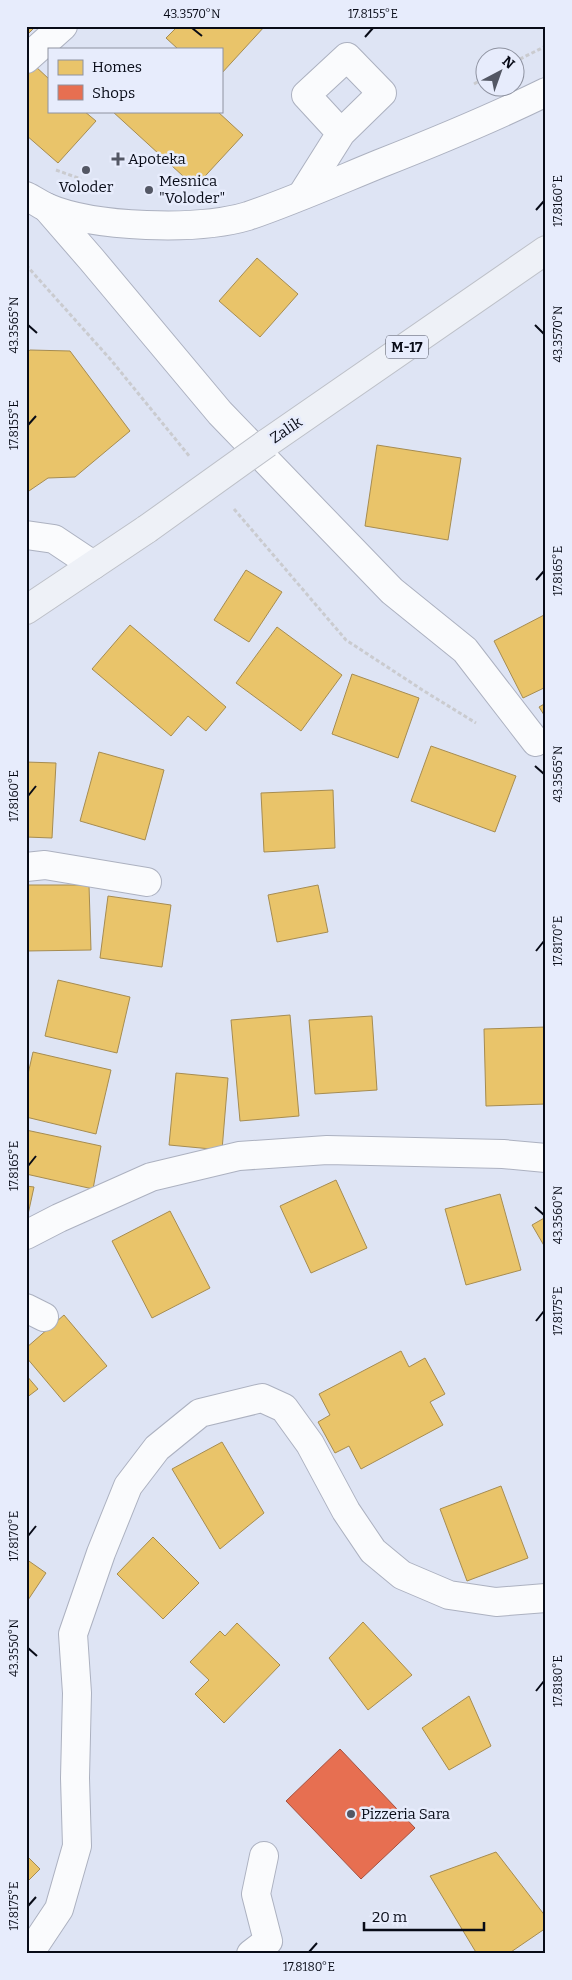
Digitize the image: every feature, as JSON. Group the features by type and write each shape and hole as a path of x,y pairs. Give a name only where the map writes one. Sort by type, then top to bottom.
{"main road":[{"name":"Zalik","path":"26,610 147,529 267,443 546,250"}],"street":[{"path":"26,59 63,26"},
{"path":"36,201 83,218 119,223 166,226 199,224 246,216 494,118 546,92"},
{"path":"302,195 341,133"},
{"path":"36,201 92,260 220,413 392,591 465,650 536,742"},
{"path":"26,535 54,539 94,565"},
{"path":"26,868 45,865 147,882"},
{"path":"26,1235 59,1218 151,1177 239,1156 327,1150 504,1154 546,1158"},
{"path":"29,1954 59,1909 77,1846 75,1778 77,1693 73,1634 101,1553 128,1486 157,1448 200,1413 262,1398 284,1408 310,1444 346,1511 373,1550 402,1575 449,1595 496,1602 546,1598"},
{"path":"251,1954 268,1941 256,1894 264,1856"}],"path":[{"path":"524,57 546,46"},
{"path":"53,169 89,182"},
{"path":"26,265 111,360 195,463"},
{"path":"232,506 346,640 424,692 482,727"}],"building: Homes":[{"path":"26,26 36,26 26,36"},
{"path":"178,26 265,26 222,73 222,48 177,48 166,38"},
{"path":"34,65 48,78 48,112 85,112 96,121 58,163 26,135 26,74"},
{"path":"113,112 218,112 243,135 195,187"},
{"path":"257,258 298,294 260,337 219,301"},
{"path":"30,350 70,351 130,431 75,477 48,478 26,493 26,353"},
{"path":"377,445 461,458 448,540 365,526"},
{"path":"246,570 282,592 249,642 214,620"},
{"path":"546,614 546,687 523,698 494,641"},
{"path":"130,625 226,707 206,731 188,716 171,736 92,669"},
{"path":"277,627 342,675 301,731 236,683"},
{"path":"352,674 419,698 398,758 332,734"},
{"path":"546,703 546,718 539,707"},
{"path":"431,746 516,776 495,832 411,801"},
{"path":"99,752 164,770 145,840 80,821"},
{"path":"26,762 56,763 52,838 26,837"},
{"path":"333,790 335,848 264,852 261,793"},
{"path":"26,885 89,885 91,950 26,951"},
{"path":"318,885 328,932 277,942 268,895"},
{"path":"108,896 171,905 162,967 100,958"},
{"path":"58,980 130,997 117,1053 45,1036"},
{"path":"290,1015 299,1116 240,1121 231,1020"},
{"path":"372,1016 377,1090 315,1094 309,1020"},
{"path":"546,1027 546,1104 486,1106 484,1029"},
{"path":"33,1052 111,1070 96,1134 26,1117 26,1083"},
{"path":"176,1073 228,1078 222,1150 169,1145"},
{"path":"26,1130 101,1146 93,1189 26,1174"},
{"path":"336,1180 367,1248 311,1273 280,1206"},
{"path":"26,1186 34,1187 27,1219 26,1219"},
{"path":"500,1194 521,1270 466,1285 445,1209"},
{"path":"170,1211 210,1288 152,1318 112,1241"},
{"path":"546,1217 546,1249 532,1225"},
{"path":"64,1315 107,1366 64,1402 26,1357 26,1348"},
{"path":"401,1351 409,1367 425,1358 445,1394 430,1402 443,1425 361,1469 349,1446 335,1453 318,1422 330,1415 319,1394"},
{"path":"26,1375 38,1389 26,1398"},
{"path":"222,1442 264,1513 220,1549 172,1469"},
{"path":"501,1486 528,1558 467,1581 440,1509"},
{"path":"153,1537 199,1583 163,1619 117,1574"},
{"path":"26,1559 46,1573 26,1603"},
{"path":"363,1622 412,1675 368,1710 329,1658"},
{"path":"237,1623 280,1665 224,1723 195,1694 209,1680 190,1662 220,1631 225,1636"},
{"path":"469,1696 491,1746 449,1770 422,1728"},
{"path":"496,1852 546,1917 546,1928 508,1954 477,1954 430,1876"},
{"path":"26,1855 40,1869 26,1883"}],"building: Shops":[{"name":"Pizzeria Sara","path":"340,1749 415,1828 361,1879 286,1801"}],"place":[{"name":"Apoteka","path":"118,159"},
{"name":"Voloder","path":"86,170"},
{"name":"Mesnica \"Voloder\"","path":"149,190"},
{"name":"Pizzeria Sara","path":"351,1814"}]}
